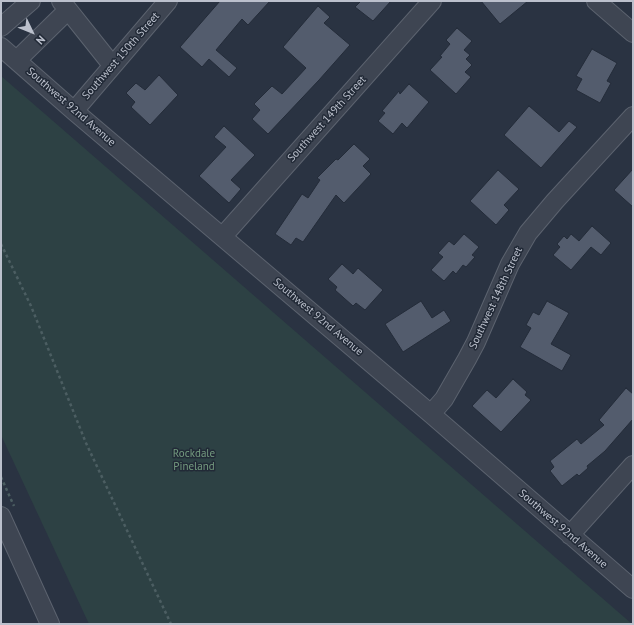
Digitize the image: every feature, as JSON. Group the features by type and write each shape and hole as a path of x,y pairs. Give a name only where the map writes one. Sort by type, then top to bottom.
{"street":[{"path":"1,27 31,1"},
{"name":"Southwest 150th Street","path":"74,111 168,1"},
{"name":"Southwest 149th Street","path":"223,236 432,1"},
{"path":"596,1 633,33"},
{"path":"17,60 64,5 112,65"},
{"name":"Southwest 92nd Avenue","path":"1,47 74,111 431,414 633,589"},
{"name":"Southwest 148th Street","path":"431,414 444,399 467,359 510,264 528,233 555,201 633,116"},
{"path":"570,535 633,465"},
{"path":"1,516 50,624"}],"path":[{"path":"1,244 31,306 86,443 171,624"}],"green space":[{"name":"Rockdale Pineland","path":"1,76 632,624 89,624 1,435"}],"building":[{"path":"220,1 270,1 248,25 242,19 216,50 237,68 229,77 209,59 202,67 180,47"},
{"path":"361,1 391,1 373,21 355,7"},
{"path":"481,1 528,1 500,24"},
{"path":"318,6 330,17 324,23 350,45 268,134 252,119 260,110 254,104 272,86 282,94 306,68 283,47"},
{"path":"457,28 472,41 464,50 470,55 466,59 472,65 465,72 471,77 456,94 430,70 442,57 440,56 450,44 446,40"},
{"path":"592,49 617,63 607,81 611,83 600,103 576,90 582,79 576,76"},
{"path":"159,75 178,95 150,125 131,107 135,102 126,93 136,83 145,90"},
{"path":"409,84 429,102 407,128 402,123 393,134 378,121 385,113 382,111 399,91 400,94"},
{"path":"529,106 559,132 569,121 577,127 541,168 504,135"},
{"path":"224,126 255,155 231,180 241,189 229,203 199,176 226,147 214,137"},
{"path":"354,144 370,159 363,166 371,174 344,203 336,195 303,242 296,238 291,245 275,234 302,194 308,198 320,180 317,178"},
{"path":"633,169 633,207 614,190"},
{"path":"498,170 519,189 504,205 509,210 496,225 470,201"},
{"path":"592,226 611,243 601,255 591,247 571,270 553,255 560,247 557,244 564,236 567,239 571,234 579,241"},
{"path":"464,234 479,247 472,255 475,257 466,267 463,265 456,274 453,271 444,281 431,270 443,257 438,253 449,241 454,245"},
{"path":"342,264 353,274 358,268 383,290 365,310 356,303 353,306 335,290 337,287 328,279"},
{"path":"421,301 432,318 444,310 451,321 403,352 385,324"},
{"path":"547,301 569,313 551,344 571,355 562,371 520,347 531,328 526,325 533,312 539,315"},
{"path":"513,379 527,392 525,395 531,400 501,432 472,406 487,390 496,398"},
{"path":"626,388 633,394 633,419 605,451 587,466 588,468 579,476 577,474 562,486 550,471 554,467 550,461 577,439 581,444 604,425 599,420"}]}
